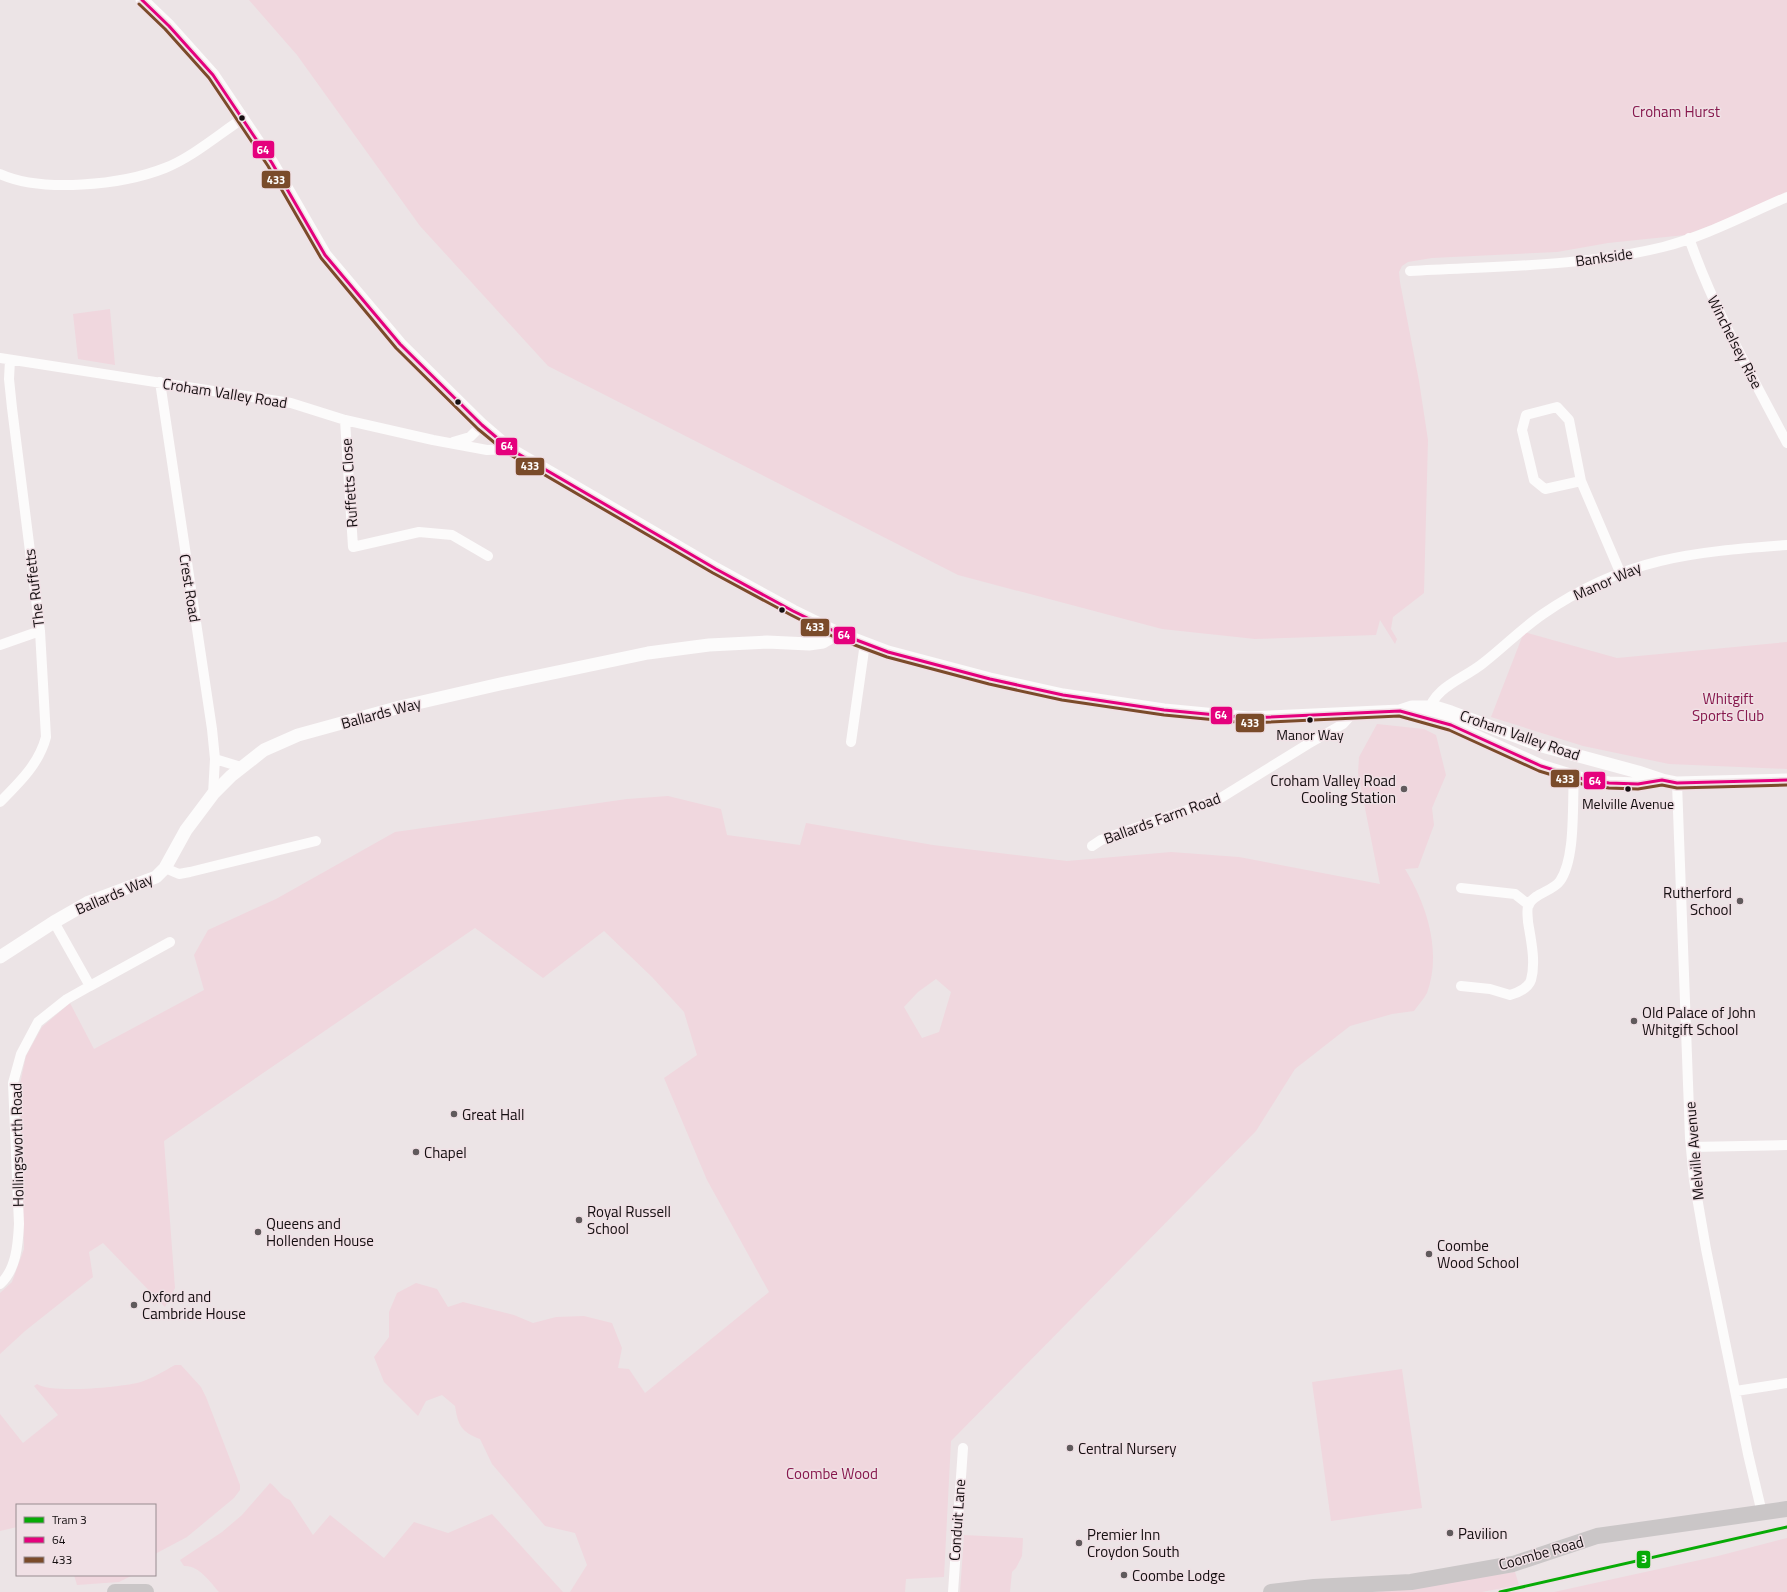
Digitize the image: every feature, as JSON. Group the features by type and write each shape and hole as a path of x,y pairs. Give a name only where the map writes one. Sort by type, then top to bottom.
{"main road":[{"name":"Coombe Road","path":"1270,1592 1314,1587 1411,1582 1513,1564 1597,1536 1787,1509"},
{"path":"115,1592 146,1592"}],"street":[{"path":"142,0 169,26 213,75 272,162 325,255 400,344 482,425 510,449"},
{"path":"0,174 14,180 65,185 105,183 134,178 166,168 197,150 242,119"},
{"name":"Bankside","path":"1410,271 1589,260 1657,248 1689,238 1787,197"},
{"name":"Winchelsey Rise","path":"1689,238 1701,272 1730,335 1787,443"},
{"name":"Croham Valley Road","path":"5,359 291,403 345,420 447,442 486,450 510,449 716,569 793,611 838,633 888,652 990,680 1063,696 1148,708 1248,718 1353,713 1452,712 1542,746 1662,780"},
{"name":"The Ruffetts","path":"0,802 35,762 43,750 46,737 40,631 9,379 5,359"},
{"name":"Crest Road","path":"160,382 212,729 215,759 213,794"},
{"path":"1580,481 1545,489 1534,480 1522,430 1526,415 1557,407 1569,420 1580,481 1620,572"},
{"name":"Ruffetts Close","path":"345,420 353,547 419,532 452,535 488,556"},
{"name":"Croham Valley Road","path":"447,442 465,440 476,433 482,425"},
{"name":"Manor Way","path":"1428,713 1433,700 1443,689 1472,672 1542,615 1573,595 1620,572 1686,554 1787,545"},
{"path":"0,645 40,631"},
{"name":"Ballards Way","path":"0,957 54,922 89,902 156,877 164,868 186,830 213,794 231,776 264,750 298,735 400,707 648,653 716,644 767,642 808,644 823,642 838,633"},
{"path":"851,742 865,643"},
{"name":"Ballards Farm Road","path":"1092,846 1101,840 1219,799 1343,724 1353,713"},
{"name":"Croham Valley Road","path":"1428,713 1541,766 1574,776 1609,783 1638,784 1662,780"},
{"path":"215,759 241,768"},
{"path":"1460,986 1490,989 1510,995 1524,989 1531,981 1533,958 1527,913 1528,904 1559,883 1564,875 1570,856 1574,776"},
{"path":"1662,780 1677,783 1787,780"},
{"name":"Melville Avenue","path":"1677,783 1694,1180 1706,1249 1748,1454 1762,1513"},
{"path":"164,868 179,874 316,841"},
{"path":"1461,888 1515,894 1528,904"},
{"path":"54,922 90,986"},
{"name":"Hollingsworth Road","path":"0,1284 7,1278 18,1246 19,1224 13,1083 21,1054 38,1022 67,999 170,942"},
{"path":"1692,1147 1787,1145"},
{"path":"1736,1391 1787,1383"},
{"name":"Conduit Lane","path":"953,1592 963,1448"}],"green space":[{"name":"Croham Hurst","path":"249,0 1787,0 1787,193 1738,215 1685,235 1608,243 1557,252 1432,258 1408,262 1402,266 1399,272 1400,282 1419,381 1428,440 1424,593 1393,617 1391,629 1397,639 1395,644 1380,620 1376,635 1255,639 1162,629 958,575 548,366 420,226 297,55"},
{"path":"110,309 115,365 78,359 73,314"},
{"name":"Whitgift Sports Club","path":"1524,632 1617,658 1787,642 1787,769 1669,764 1583,746 1491,717"},
{"name":"Coombe Wood","path":"1377,724 1424,729 1436,735 1446,775 1432,808 1434,825 1418,868 1405,869 1420,898 1430,929 1433,961 1427,993 1414,1011 1392,1014 1350,1026 1295,1069 1256,1131 951,1441 944,1577 906,1579 905,1592 570,1592 587,1565 575,1533 545,1526 492,1464 480,1439 468,1434 462,1427 459,1423 455,1406 442,1395 426,1401 418,1416 384,1382 374,1357 389,1337 389,1312 397,1293 416,1283 437,1289 448,1307 463,1302 514,1315 533,1323 556,1317 584,1316 612,1323 622,1348 618,1368 629,1369 645,1393 769,1292 707,1180 664,1078 697,1055 684,1012 652,977 604,931 543,978 475,928 164,1141 175,1288 165,1307 103,1243 89,1252 93,1277 25,1331 0,1354 0,1293 12,1282 24,1249 20,1084 26,1056 42,1027 70,1003 94,1049 204,990 194,955 208,930 276,899 395,832 627,799 668,796 721,809 727,835 800,845 806,823 933,845 1067,861 1171,852 1239,857 1380,884 1358,773 1359,757","holes":["936,979 951,992 939,1032 922,1038 904,1007 918,992"]},
{"path":"175,1365 181,1365 201,1387 240,1485 240,1490 234,1498 187,1537 156,1553 156,1504 16,1504 16,1527 0,1531 0,1414 23,1443 58,1415 34,1386 37,1384 57,1389 88,1389 132,1384 141,1382"},
{"path":"1402,1369 1422,1508 1331,1521 1312,1382"},
{"path":"270,1483 284,1497 290,1500 313,1535 330,1515 384,1558 414,1522 448,1533 492,1514 563,1592 219,1592 199,1571 189,1566 184,1566 180,1560 222,1532 242,1515"},
{"path":"964,1535 1023,1538 1022,1556 1016,1568 1012,1572 1010,1592 960,1592"},
{"path":"1787,1538 1787,1592 1554,1592 1718,1556"},
{"path":"1515,1572 1519,1585 1482,1592 1375,1592"},
{"path":"74,1576 131,1576 119,1582 77,1585"}],"tram line":[{"name":"3","path":"1500,1592 1787,1527"}],"transit line":[{"name":"64","path":"142,0 169,26 213,75 272,163 325,255 400,344 482,425 510,449 716,569 793,611 838,633 888,652 990,679 1063,695 1164,710 1248,718 1400,711 1451,725 1541,766 1583,779 1609,783 1638,784 1662,780 1677,783 1787,780"},
{"name":"433","path":"139,4 165,29 209,78 268,166 321,258 396,348 478,429 507,453 713,573 836,638 887,657 989,684 1062,700 1164,715 1248,723 1399,716 1449,730 1539,771 1582,784 1609,788 1638,789 1662,785 1677,788 1787,785"}],"place":[{"name":"Manor Way","path":"1310,720"},
{"name":"Croham Valley Road Cooling Station","path":"1404,789"},
{"name":"Melville Avenue","path":"1628,789"},
{"name":"Rutherford School","path":"1740,901"},
{"name":"Old Palace of John Whitgift School","path":"1634,1021"},
{"name":"Great Hall","path":"454,1114"},
{"name":"Chapel","path":"416,1152"},
{"name":"Royal Russell School","path":"579,1220"},
{"name":"Queens and Hollenden House","path":"258,1232"},
{"name":"Coombe Wood School","path":"1429,1254"},
{"name":"Oxford and Cambride House","path":"134,1305"},
{"name":"Central Nursery","path":"1070,1448"},
{"name":"Pavilion","path":"1450,1533"},
{"name":"Premier Inn Croydon South","path":"1079,1543"},
{"name":"Coombe Lodge","path":"1124,1575"}]}
